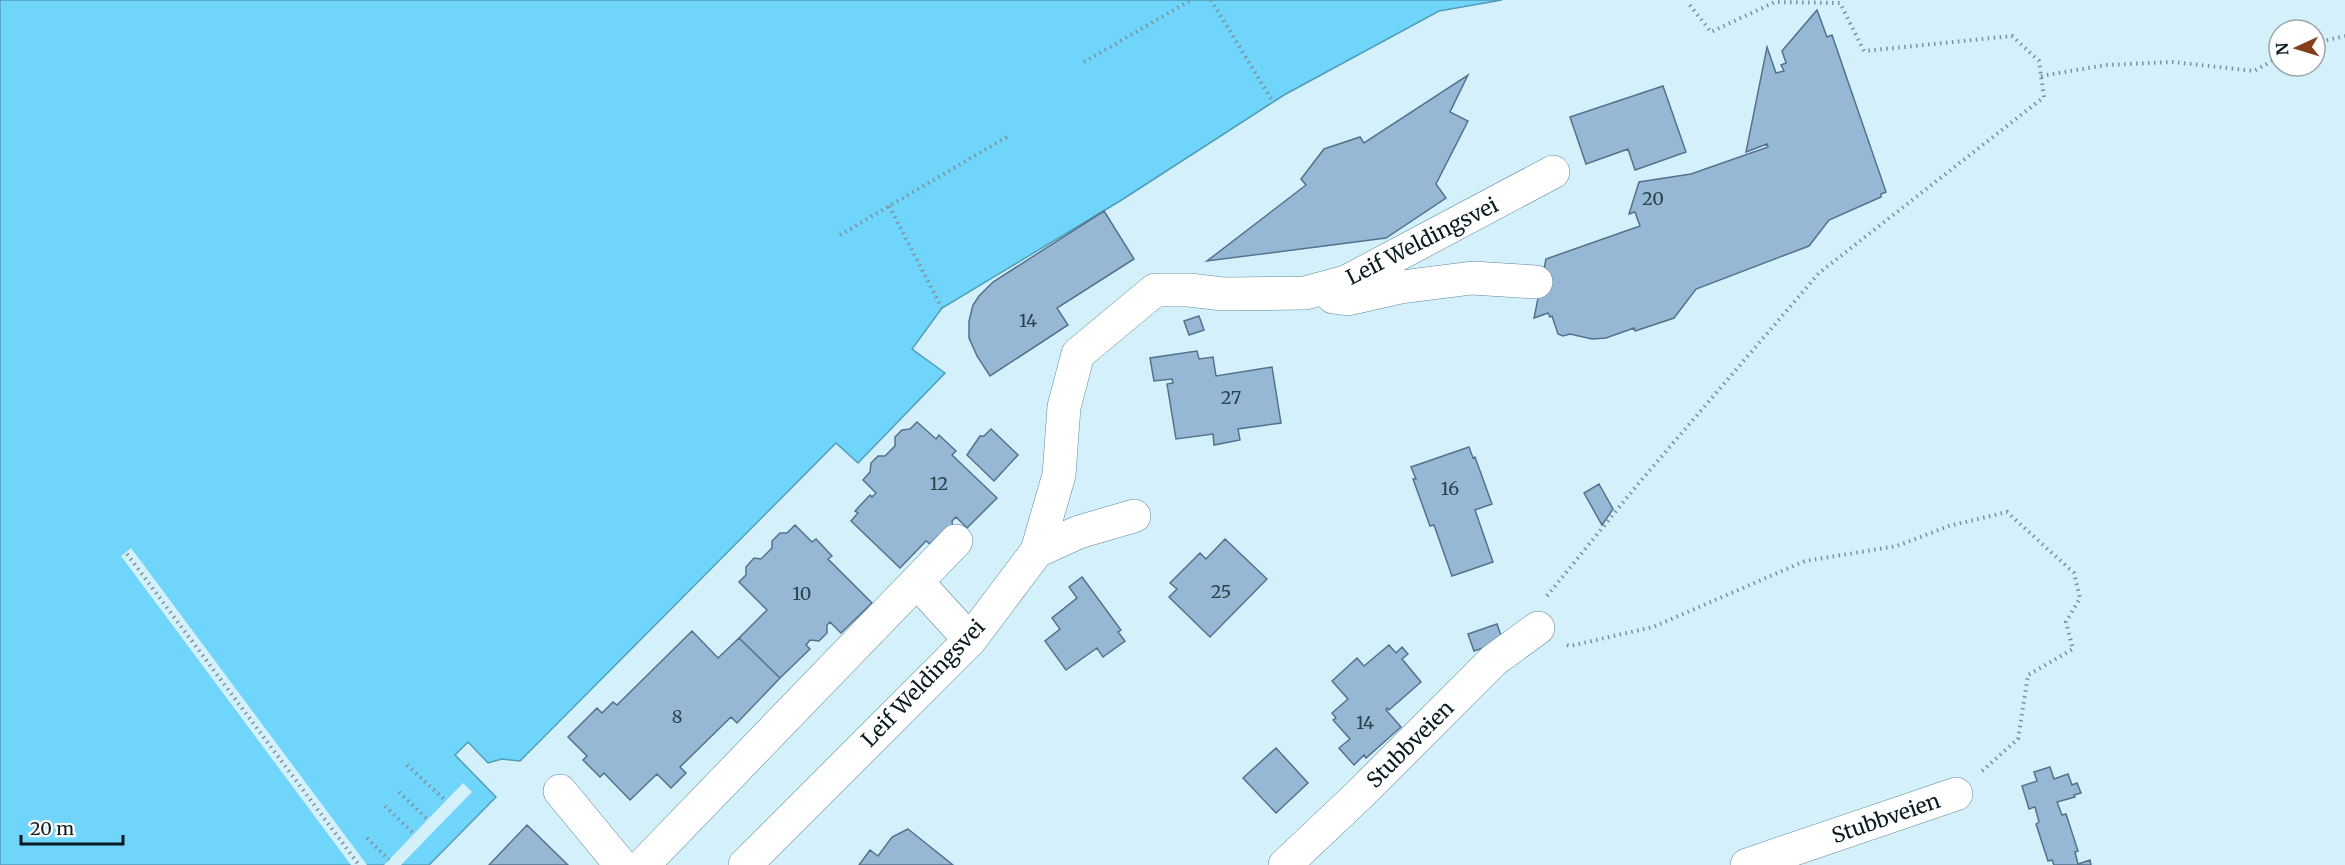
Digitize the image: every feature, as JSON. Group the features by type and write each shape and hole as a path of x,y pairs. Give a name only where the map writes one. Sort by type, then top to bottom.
{"street":[{"name":"Leif Weldingsvei","path":"745,865 969,640 1037,551 1059,475 1064,407 1078,354 1155,290 1189,290 1223,294 1305,293 1346,282 1552,172"},
{"path":"1305,293 1348,299 1401,287 1472,278 1536,282"},
{"path":"1037,551 1079,532 1134,516"},
{"path":"643,865 956,542"},
{"path":"918,583 969,640"},
{"name":"Stubbveien","path":"1285,865 1359,795 1494,660 1538,628"},
{"path":"560,791 621,865"},
{"name":"Stubbveien","path":"1747,865 1956,794"}],"path":[{"path":"1084,62 1191,0"},
{"path":"1211,0 1273,102"},
{"path":"1689,4 1711,32 1775,2 1840,3 1864,51 2012,36 2039,61 2044,97 1819,273 1638,484 1540,605 1538,628 1570,646 1653,627 1805,561 1897,546 1949,526 2007,513 2074,573 2080,598 2066,622 2073,649 2028,675 2018,739 1956,794"},
{"path":"2327,40 2345,36"},
{"path":"2041,76 2106,65 2173,62 2254,70 2267,63"},
{"path":"840,235 1010,135"},
{"path":"889,206 942,308"},
{"path":"127,554 359,865"},
{"path":"408,765 446,801"},
{"path":"399,792 428,820"},
{"path":"385,806 414,834"},
{"path":"367,838 389,860"}],"water":[{"path":"0,0 1502,0 1439,11 1284,95 1120,201 942,308 912,349 945,373 858,463 836,443 520,761 502,759 488,763 468,742 455,755 496,797 429,865 0,865"}],"pier":[{"path":"131,548 367,865 351,865 121,556"},
{"path":"463,783 472,792 401,865 384,865"}],"building":[{"path":"1817,10 1827,37 1832,35 1886,192 1881,194 1881,197 1829,220 1809,246 1696,289 1674,318 1635,331 1634,328 1606,338 1592,339 1558,334 1552,316 1550,317 1548,313 1534,318 1546,259 1640,226 1635,212 1629,214 1639,182 1691,174 1768,147 1767,144 1746,152 1767,47 1776,73 1784,71 1781,65 1786,63 1782,51"},
{"path":"1468,75 1450,112 1468,121 1436,184 1446,198 1386,238 1207,261 1306,185 1301,179 1324,149 1360,137 1364,143"},
{"path":"1663,86 1686,152 1635,170 1628,149 1586,164 1570,117"},
{"path":"1104,211 1134,259 1057,308 1068,325 990,376 969,338 969,321 973,305 979,296 993,282"},
{"path":"1199,316 1204,330 1189,335 1184,321"},
{"path":"1197,351 1199,359 1213,357 1216,376 1272,367 1281,423 1238,429 1240,440 1214,445 1213,434 1176,439 1167,384 1173,383 1172,379 1154,381 1150,358"},
{"path":"917,422 936,439 939,435 956,451 952,455 997,498 967,528 956,517 952,521 953,528 938,536 930,544 926,541 900,568 851,521 858,513 855,511 870,495 872,497 876,493 863,480 870,472 871,463 878,456 885,456 895,446 895,437 902,430 910,429"},
{"path":"991,429 1018,455 994,481 967,455 980,436 984,436"},
{"path":"1469,447 1473,458 1475,457 1492,504 1475,510 1493,562 1452,576 1434,525 1430,526 1411,467"},
{"path":"1599,484 1613,509 1602,525 1584,493"},
{"path":"795,525 812,542 816,539 832,556 828,559 872,603 841,633 830,622 827,625 827,633 819,641 810,640 806,645 810,649 780,678 739,638 767,610 739,582 746,575 746,567 754,558 761,559 772,548 772,541 780,533 787,533"},
{"path":"1225,539 1267,579 1210,637 1169,597 1177,589 1170,583 1200,553 1206,559"},
{"path":"1082,577 1121,630 1118,632 1125,641 1103,657 1097,648 1066,670 1045,641 1060,629 1052,618 1077,598 1069,587"},
{"path":"1497,624 1503,641 1474,651 1468,634"},
{"path":"692,631 718,658 739,638 780,678 737,723 731,717 680,767 686,773 671,788 657,774 630,800 604,773 600,777 583,760 587,756 568,737 597,708 602,713 613,702 617,705"},
{"path":"1389,645 1396,653 1402,647 1408,654 1402,659 1421,682 1389,710 1387,708 1386,710 1401,727 1366,758 1364,755 1354,765 1339,748 1350,739 1333,720 1336,718 1332,713 1348,699 1332,681 1357,658 1364,666"},
{"path":"1276,748 1308,783 1276,813 1243,778"},
{"path":"2050,767 2054,779 2068,774 2072,785 2077,783 2081,793 2057,802 2062,815 2066,814 2078,851 2075,852 2078,864 2090,860 2091,865 2054,865 2052,860 2048,861 2036,824 2039,822 2035,807 2029,809 2022,786 2037,781 2034,772"},
{"path":"527,825 568,865 489,865"},
{"path":"908,829 953,865 859,865 870,850 878,856 892,837"}]}
